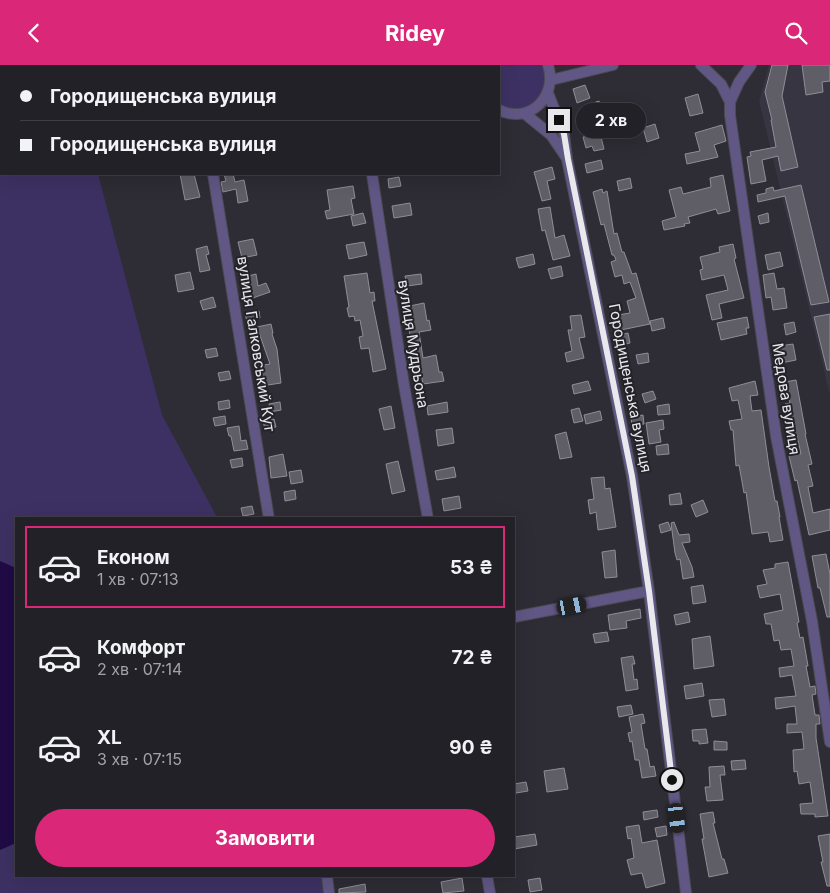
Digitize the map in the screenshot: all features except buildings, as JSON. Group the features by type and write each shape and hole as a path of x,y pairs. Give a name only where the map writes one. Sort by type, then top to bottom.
{"street":[{"path":"500,110 511,114 524,113 536,107 548,93 550,80 548,65"},
{"path":"550,80 613,65"},
{"path":"701,65 721,83 730,102"},
{"name":"Медова вулиця","path":"750,65 748,71 739,82 730,102 735,161 776,436 812,621 830,742"},
{"name":"Городищенська вулиця","path":"548,93 564,134 632,476 649,591 686,893"},
{"name":"Городищенська вулиця","path":"524,113 551,135 568,159"},
{"name":"вулиця Галковський Кут","path":"212,175 269,517"},
{"name":"вулиця Мудрьона","path":"372,175 404,385 428,517"},
{"path":"515,617 649,591"},
{"path":"327,877 329,893"},
{"path":"487,877 490,893"}],"shaded area":[{"path":"500,65 547,65 548,87 528,110 500,109"},
{"path":"769,65 830,65 830,395 759,101"},
{"path":"0,175 98,175 162,415 217,517 15,517 15,877 327,877 329,893 0,893"},
{"path":"0,561 15,568 15,843 0,850"}],"route":[{"path":"559,120 564,134 632,476 649,591 672,780"}]}
